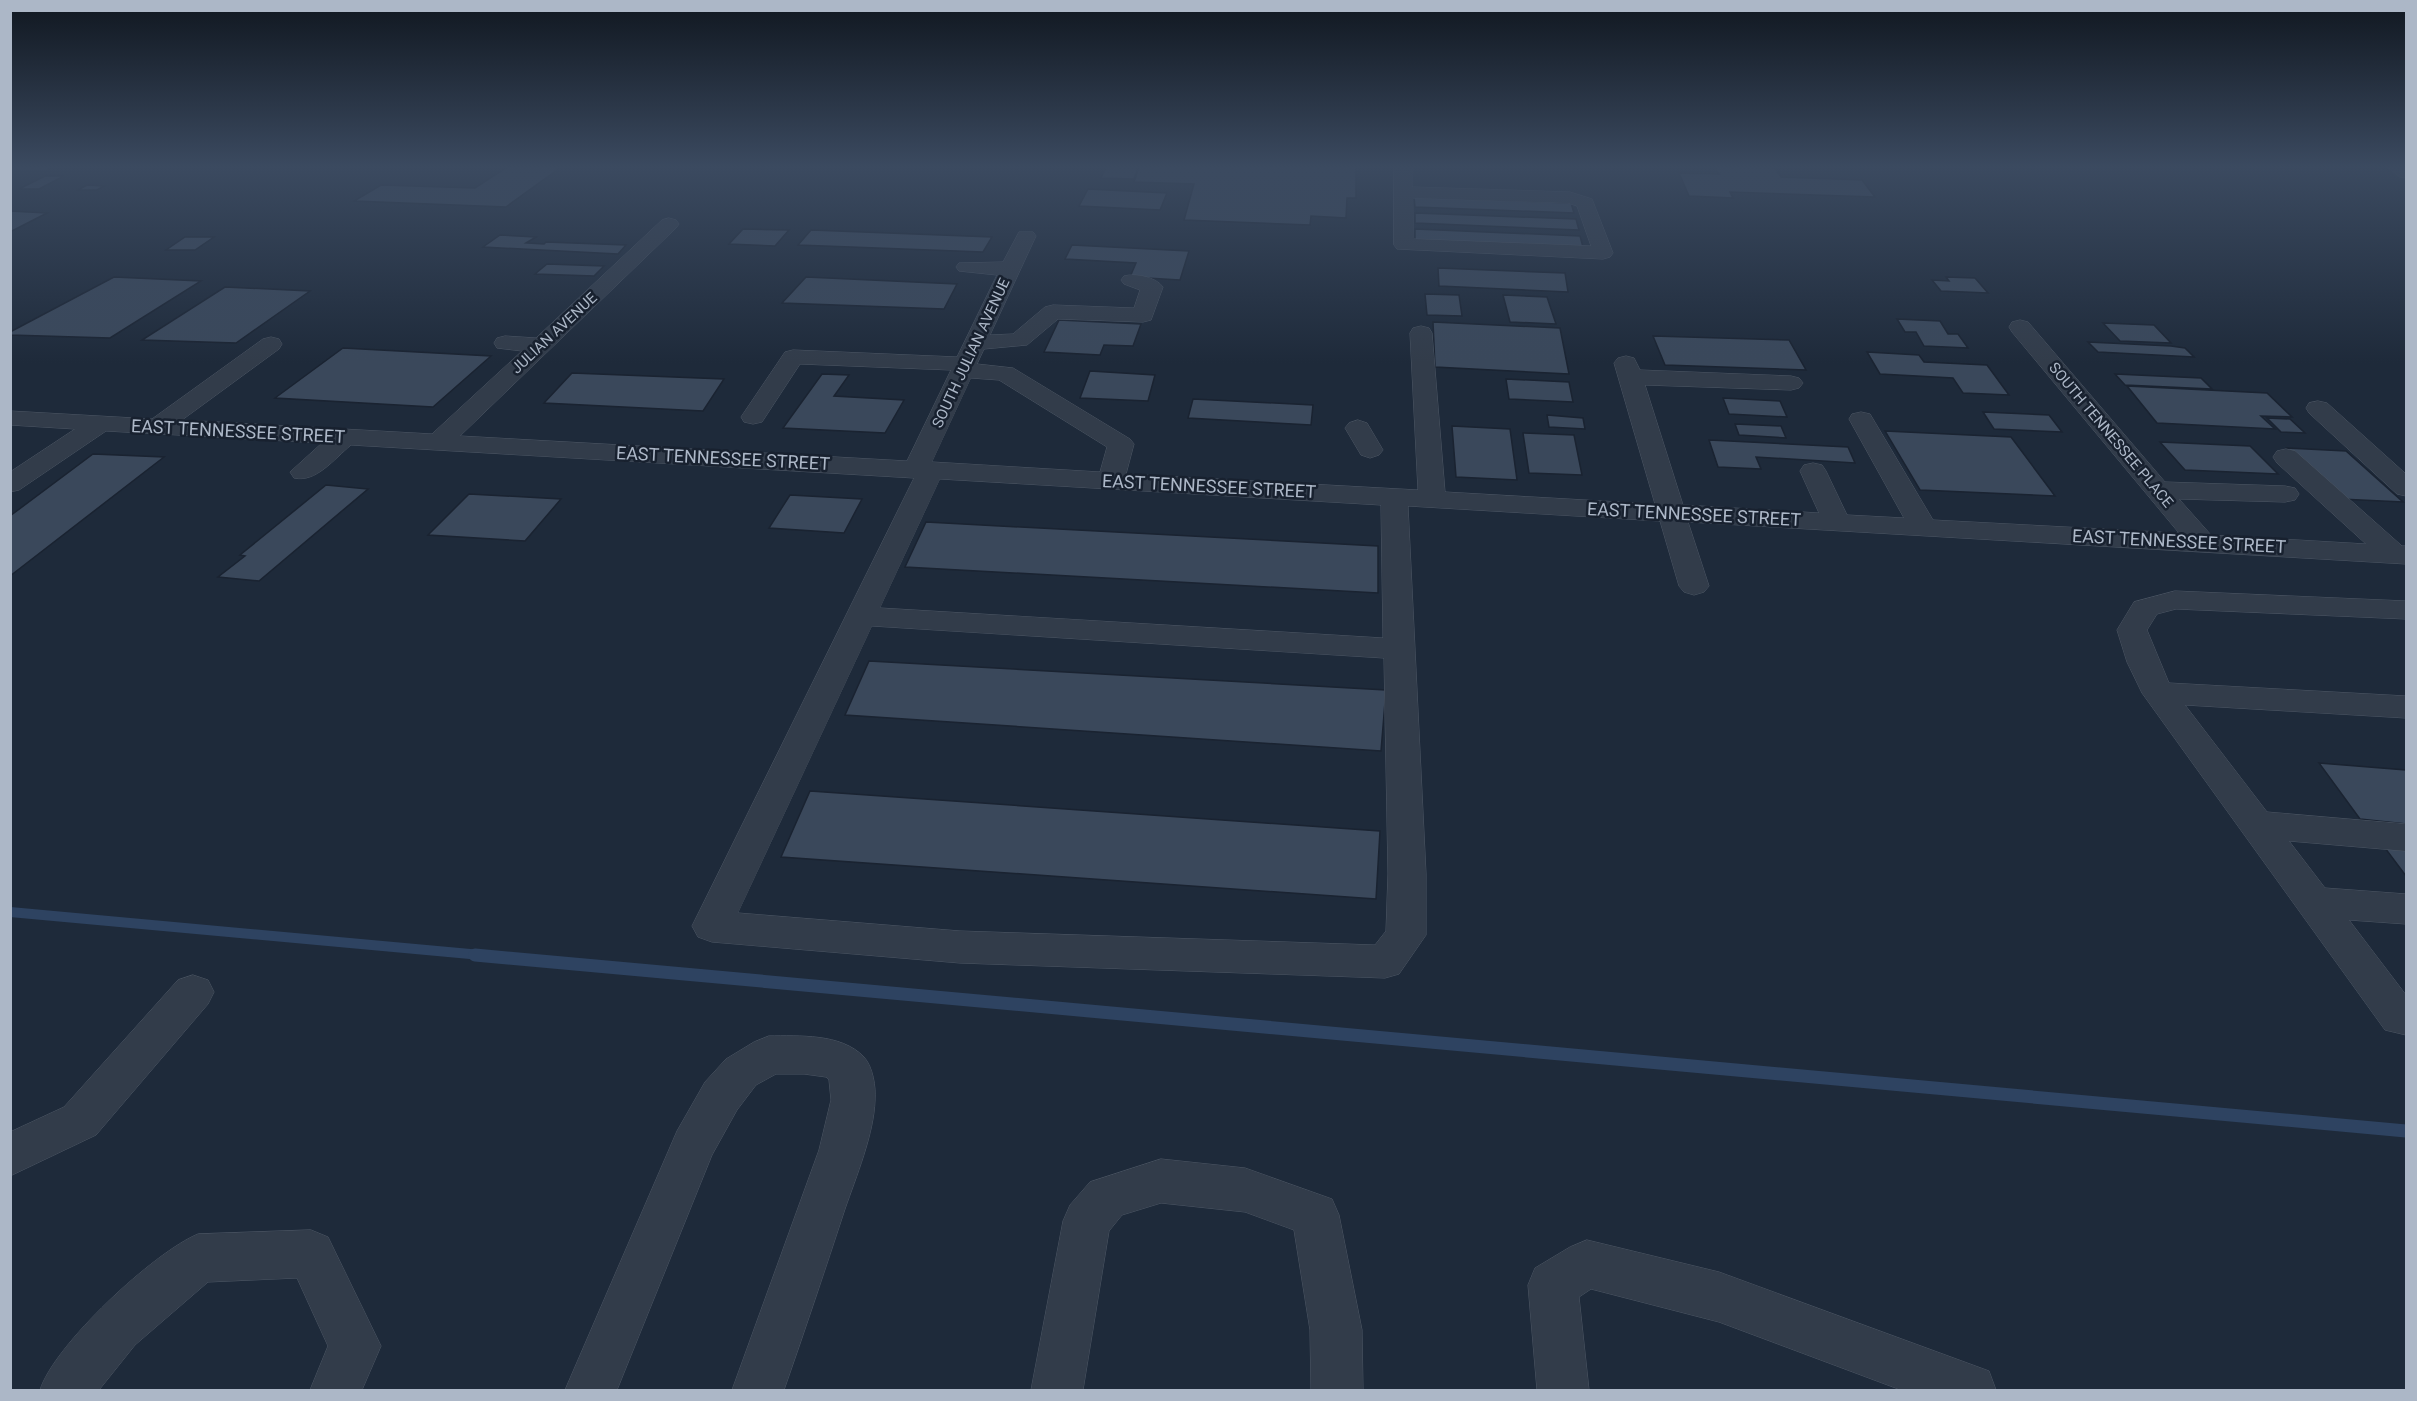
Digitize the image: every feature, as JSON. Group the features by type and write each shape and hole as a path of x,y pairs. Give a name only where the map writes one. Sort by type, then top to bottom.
{"street":[{"name":"JULIAN AVENUE","path":"439,442 660,232"},
{"path":"1404,232 1404,245 1603,253 1596,232"},
{"name":"SOUTH JULIAN AVENUE","path":"1026,236 964,367 924,470 862,616 712,926 960,946 1384,962 1406,935 1407,873 1399,649"},
{"path":"966,267 1011,269"},
{"path":"976,343 1019,340 1053,312 1143,315 1152,287 1131,280"},
{"name":"SOUTH TENNESSEE PLACE","path":"2020,327 2202,543"},
{"path":"1421,333 1432,499"},
{"path":"505,343 542,345"},
{"path":"158,426 271,344"},
{"path":"753,417 792,357 964,367 1005,373 1121,444 1111,480"},
{"path":"1694,586 1628,370 1791,383"},
{"path":"2318,408 2406,488"},
{"name":"EAST TENNESSEE STREET","path":"10,418 2400,554"},
{"path":"1861,418 1923,527"},
{"path":"10,484 101,423"},
{"path":"1358,428 1370,450"},
{"path":"303,471 345,437"},
{"path":"2286,457 2400,554"},
{"path":"1813,471 1837,522"},
{"path":"2157,490 2284,494"},
{"path":"862,616 1399,649 1394,497"},
{"path":"2406,610 2175,600 2145,608 2132,630 2143,662 2158,693 2400,1018 2406,1018"},
{"path":"2158,693 2406,707"},
{"path":"2258,825 2406,837"},
{"path":"2314,902 2406,909"},
{"path":"10,1155 80,1121 193,992"},
{"path":"591,1390 693,1146 721,1096 741,1072 769,1055 804,1055 837,1060 850,1072 853,1100 844,1140 758,1390"},
{"path":"1057,1390 1088,1221 1107,1198 1161,1181 1245,1190 1315,1215 1336,1330 1337,1390"},
{"path":"66,1390 117,1327 198,1258 311,1254 355,1346 336,1390"},
{"path":"1563,1390 1553,1285 1587,1264 1719,1297 1970,1390"}],"building":[{"path":"740,232 787,232 775,246 729,244"},
{"path":"809,232 992,237 983,252 798,245"},
{"path":"1415,232 1495,232 1580,236 1583,247 1415,240"},
{"path":"500,235 536,237 526,243 626,245 618,254 483,247"},
{"path":"185,237 214,237 195,250 166,250"},
{"path":"1072,245 1189,251 1180,280 1130,277 1136,263 1065,259"},
{"path":"547,264 604,266 594,276 535,274"},
{"path":"1438,268 1565,273 1568,292 1439,286"},
{"path":"114,277 201,281 110,338 10,335 10,332"},
{"path":"806,277 957,284 944,309 782,303"},
{"path":"1946,277 1975,278 1988,293 1941,291 1932,280 1949,281"},
{"path":"225,287 310,291 236,343 142,340"},
{"path":"1425,294 1459,295 1462,316 1427,315"},
{"path":"1503,295 1547,297 1556,324 1510,322"},
{"path":"1897,319 1940,321 1948,334 1958,334 1968,348 1924,346 1916,332 1905,332"},
{"path":"1059,320 1141,324 1133,346 1104,345 1100,355 1044,352"},
{"path":"1433,322 1560,328 1569,374 1435,367"},
{"path":"2103,323 2154,325 2171,343 2120,341"},
{"path":"1653,336 1789,340 1806,370 1665,365"},
{"path":"2088,342 2171,346 2185,348 2194,357 2098,352"},
{"path":"343,348 491,356 433,407 275,398"},
{"path":"1867,352 1919,355 1924,362 1987,365 2009,395 1963,393 1953,378 1880,374"},
{"path":"1090,371 1155,375 1148,401 1080,398"},
{"path":"572,373 724,379 703,411 544,403"},
{"path":"822,374 849,375 834,396 904,400 885,433 783,428"},
{"path":"2115,374 2201,378 2212,389 2125,385"},
{"path":"1506,379 1569,382 1573,402 1509,399"},
{"path":"2127,386 2267,393 2292,417 2261,416 2275,429 2157,423"},
{"path":"1723,398 1780,401 1787,417 1729,414"},
{"path":"1193,399 1313,405 1311,425 1188,418"},
{"path":"1983,412 2049,415 2062,432 1994,429"},
{"path":"1547,415 1583,418 1585,429 1549,427"},
{"path":"2267,418 2290,419 2305,433 2281,432"},
{"path":"1735,424 1781,426 1786,438 1739,435"},
{"path":"1452,426 1510,429 1517,480 1456,477"},
{"path":"1885,431 2011,437 2055,496 1920,490"},
{"path":"1523,433 1574,435 1582,475 1529,473"},
{"path":"1709,440 1848,447 1855,463 1756,457 1761,469 1718,467"},
{"path":"2160,442 2250,446 2278,474 2185,470"},
{"path":"2287,448 2346,451 2403,502 2340,499"},
{"path":"93,454 164,457 10,576 10,516"},
{"path":"326,485 368,489 259,581 218,577 245,556 240,555"},
{"path":"469,494 561,499 525,541 428,535"},
{"path":"790,495 862,499 844,533 769,528"},
{"path":"926,522 1378,546 1378,593 905,567"},
{"path":"869,661 1386,690 1381,751 845,715"},
{"path":"2319,763 2406,770 2406,824 2360,819"},
{"path":"810,791 1380,831 1376,899 781,857"},
{"path":"2382,844 2406,846 2406,876"}],"waterway":[{"path":"10,912 492,956"},
{"path":"475,955 2406,1131"}]}
